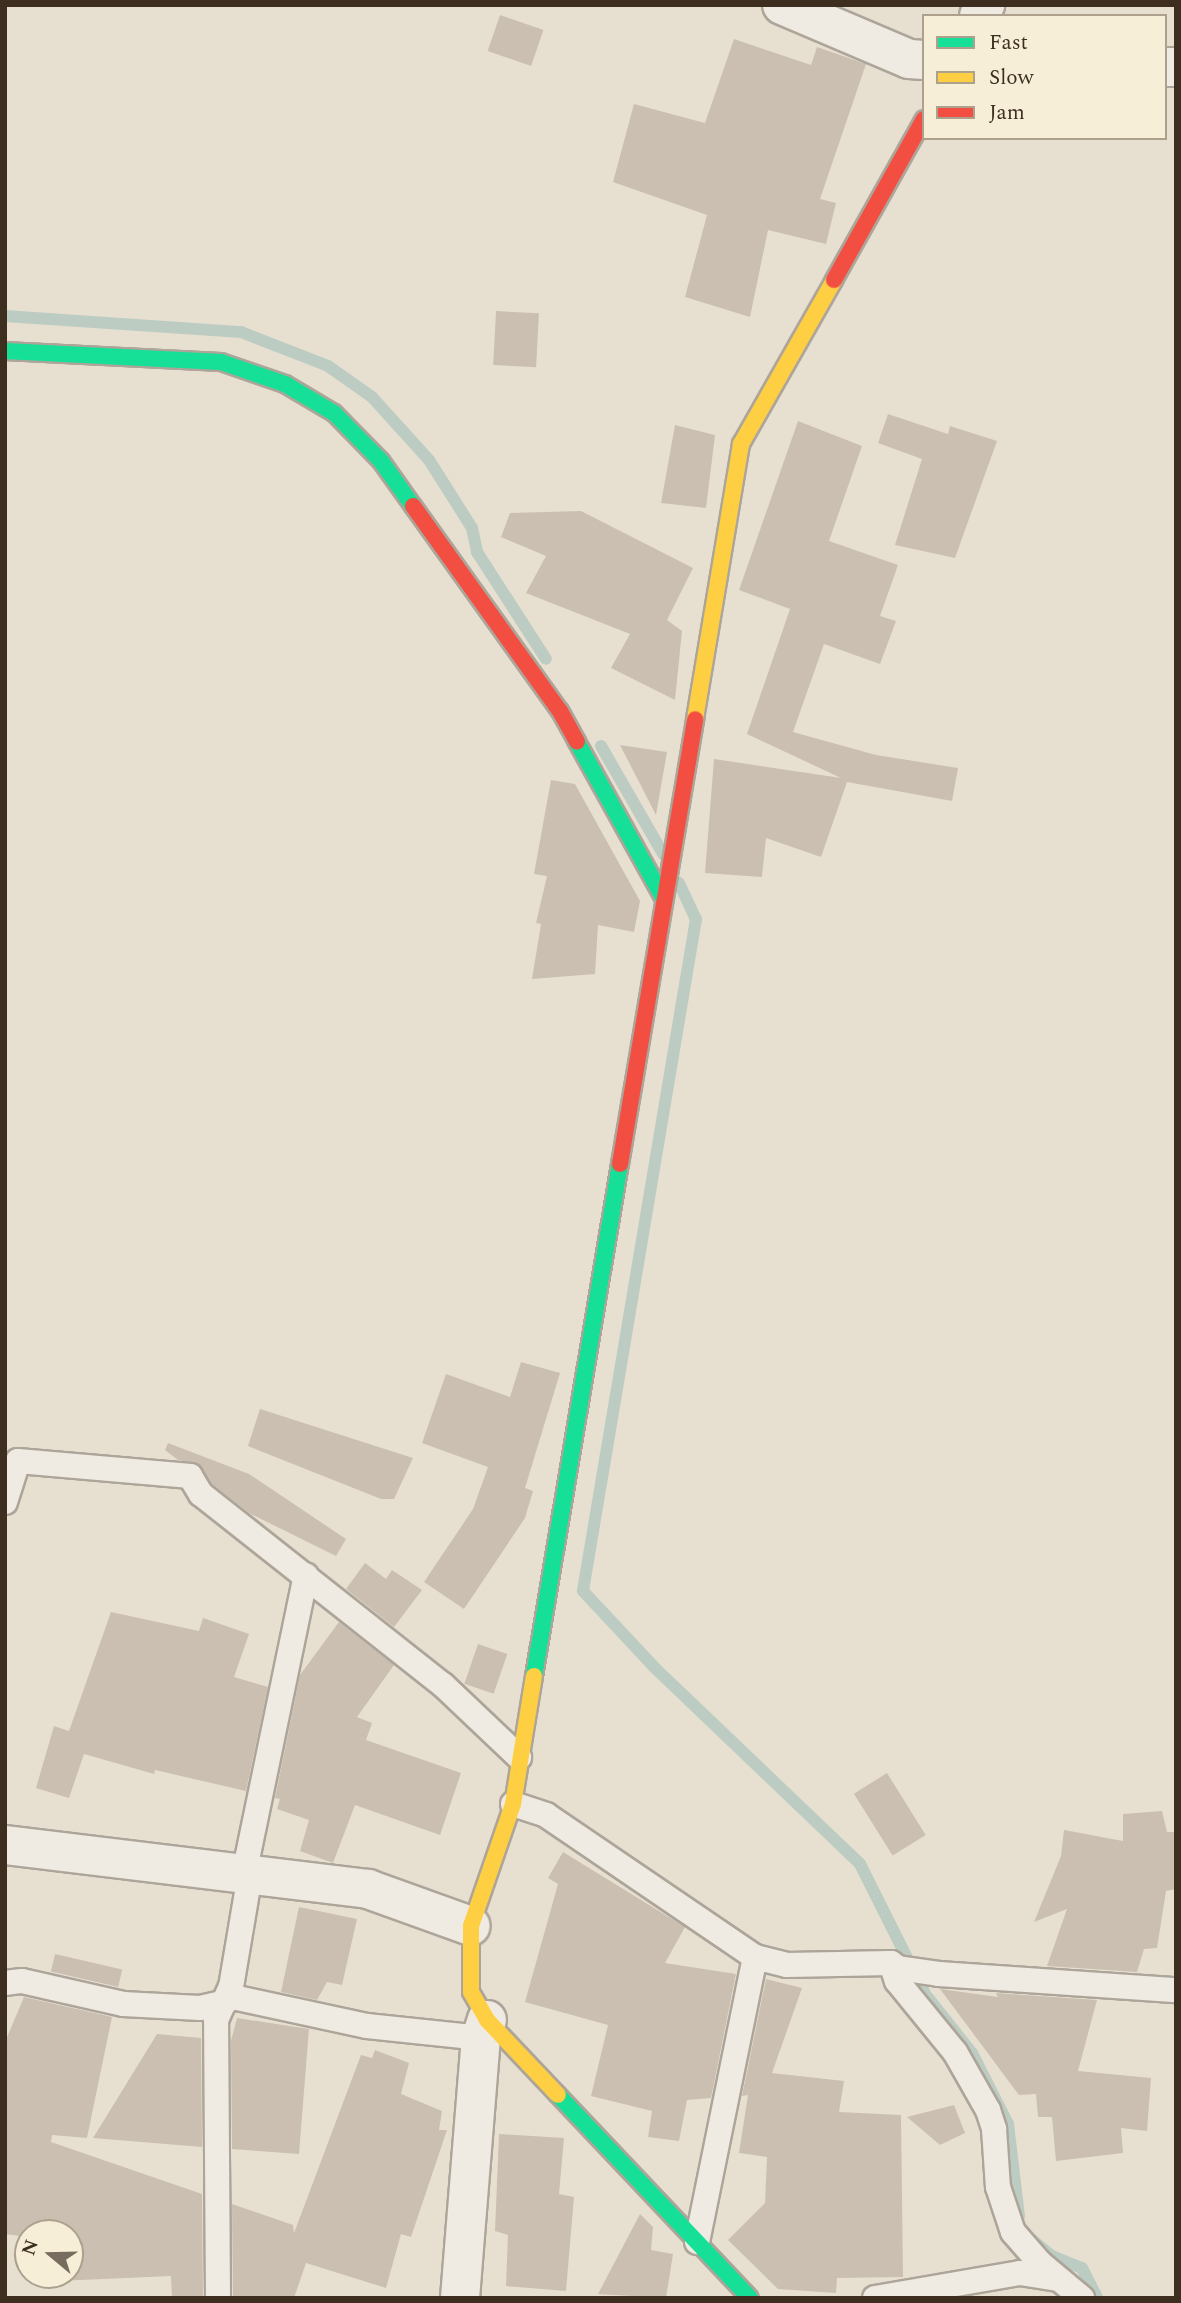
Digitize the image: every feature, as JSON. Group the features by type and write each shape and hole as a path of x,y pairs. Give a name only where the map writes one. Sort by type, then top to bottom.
{"street":[{"path":"782,5 909,59 922,60"},
{"path":"463,2297 484,2029 471,1992 471,1926 513,1804 519,1757 561,1533 741,444 922,123"},
{"path":"5,351 221,362 285,384 334,413 381,461 560,710 665,891"},
{"path":"6,1851 247,1874 368,1889 471,1926"},
{"path":"484,2029 750,2298"}],"lane":[{"path":"5,1502 18,1461 190,1476 201,1494 443,1685 519,1757"},
{"path":"218,2298 216,2020 226,1999 247,1874 306,1575"},
{"path":"513,1804 546,1815 755,1956 787,1965 894,1966 1176,1990"},
{"path":"697,2242 755,1956"},
{"path":"894,1966 897,1981 955,2052 988,2110 994,2129 998,2187 1013,2231 1058,2279"},
{"path":"5,1983 22,1981 123,2004 200,2008 226,1999 367,2026 484,2029"},
{"path":"876,2298 1020,2273 1058,2279 1071,2284 1082,2298"}],"building":[{"path":"500,15 543,30 531,66 488,51"},
{"path":"734,39 811,65 817,47 866,64 820,199 836,203 826,244 768,230 750,317 685,297 707,215 613,182 634,104 705,123"},
{"path":"496,311 539,313 536,367 493,365"},
{"path":"888,414 948,434 950,426 997,441 955,558 895,545 922,459 878,443"},
{"path":"798,421 862,446 829,541 898,565 880,616 896,621 880,664 824,644 793,732 876,755 958,768 952,801 847,782 821,857 766,838 762,877 705,873 714,759 841,778 747,734 790,609 739,590"},
{"path":"675,425 715,435 706,508 661,503"},
{"path":"581,511 693,568 667,620 682,631 675,700 611,668 630,634 526,593 546,556 501,537 510,513"},
{"path":"620,745 667,752 656,815"},
{"path":"551,780 575,784 640,901 634,932 598,925 595,974 532,979 541,924 536,923 547,876 534,874"},
{"path":"521,1362 560,1373 525,1488 533,1491 525,1518 464,1609 424,1582 473,1509 488,1467 422,1443 446,1374 510,1397"},
{"path":"260,1409 413,1458 394,1499 381,1499 248,1446"},
{"path":"168,1443 249,1474 346,1539 336,1556 249,1513 212,1484 198,1464 178,1460 165,1450"},
{"path":"365,1563 386,1579 392,1570 422,1590 394,1627 346,1589"},
{"path":"111,1612 199,1631 203,1618 249,1634 234,1677 268,1687 246,1791 155,1770 154,1774 84,1754 69,1798 36,1788 54,1726 69,1731"},
{"path":"339,1622 394,1665 357,1717 372,1723 366,1740 461,1773 440,1835 355,1805 333,1863 300,1851 309,1820 277,1809 280,1799 275,1798 300,1675"},
{"path":"478,1644 507,1654 494,1694 464,1684"},
{"path":"887,1773 926,1835 893,1856 854,1794"},
{"path":"1162,1811 1167,1832 1176,1832 1176,1889 1166,1891 1157,1948 1144,1949 1137,1972 1047,1966 1067,1909 1034,1922 1061,1856 1064,1830 1123,1841 1123,1814"},
{"path":"563,1852 685,1927 665,1963 736,1974 711,2098 687,2100 679,2141 648,2137 652,2111 591,2096 608,2025 525,2002 558,1884 548,1878"},
{"path":"299,1907 357,1919 342,1985 327,1982 317,2000 281,1992"},
{"path":"55,1954 122,1970 118,1987 51,1972"},
{"path":"766,1979 802,1988 772,2073 844,2081 839,2112 901,2115 903,2277 837,2278 836,2293 778,2289 728,2240 765,2203 767,2157 739,2153 748,2095 742,2096"},
{"path":"940,1989 998,1997 996,1993 1097,2000 1078,2071 1151,2078 1147,2131 1121,2128 1123,2153 1056,2161 1052,2117 1038,2117 1036,2094 1019,2095"},
{"path":"24,1997 112,2017 87,2138 52,2135 51,2142 202,2194 203,2298 172,2298 171,2276 84,2280 84,2219 14,2219 14,2235 5,2234 5,2042"},
{"path":"237,2018 309,2029 299,2154 232,2149 231,2041"},
{"path":"157,2034 201,2038 202,2147 93,2138"},
{"path":"375,2050 409,2063 401,2094 442,2111 439,2130 447,2130 411,2237 401,2234 386,2288 306,2263 294,2298 233,2298 232,2204 293,2225 294,2233 361,2055 372,2058"},
{"path":"954,2105 965,2133 940,2145 907,2117"},
{"path":"499,2134 564,2138 559,2194 574,2197 566,2291 506,2286 508,2235 495,2231"},
{"path":"640,2214 653,2227 651,2250 673,2254 666,2298 598,2294"}],"waterway":[{"path":"5,316 241,332 328,366 372,397 429,460 472,528 477,552 546,659"},
{"path":"601,746 663,854"},
{"path":"679,883 696,919 583,1591 655,1668 860,1864 925,1994 972,2053 1008,2124 1019,2216"},
{"path":"1032,2240 1052,2256 1082,2268 1097,2298"}],"traffic: fast":[{"path":"5,351 221,362 285,384 334,413 381,461 413,506"},
{"path":"577,742 663,897"},
{"path":"534,1676 620,1164"},
{"path":"558,2095 750,2298"}],"traffic: slow":[{"path":"695,719 741,444 834,280"},
{"path":"534,1676 513,1804 471,1926 471,1992 487,2020 558,2095"}],"traffic: jam":[{"path":"834,280 922,123"},
{"path":"413,506 560,711 577,742"},
{"path":"620,1164 695,719"}]}
